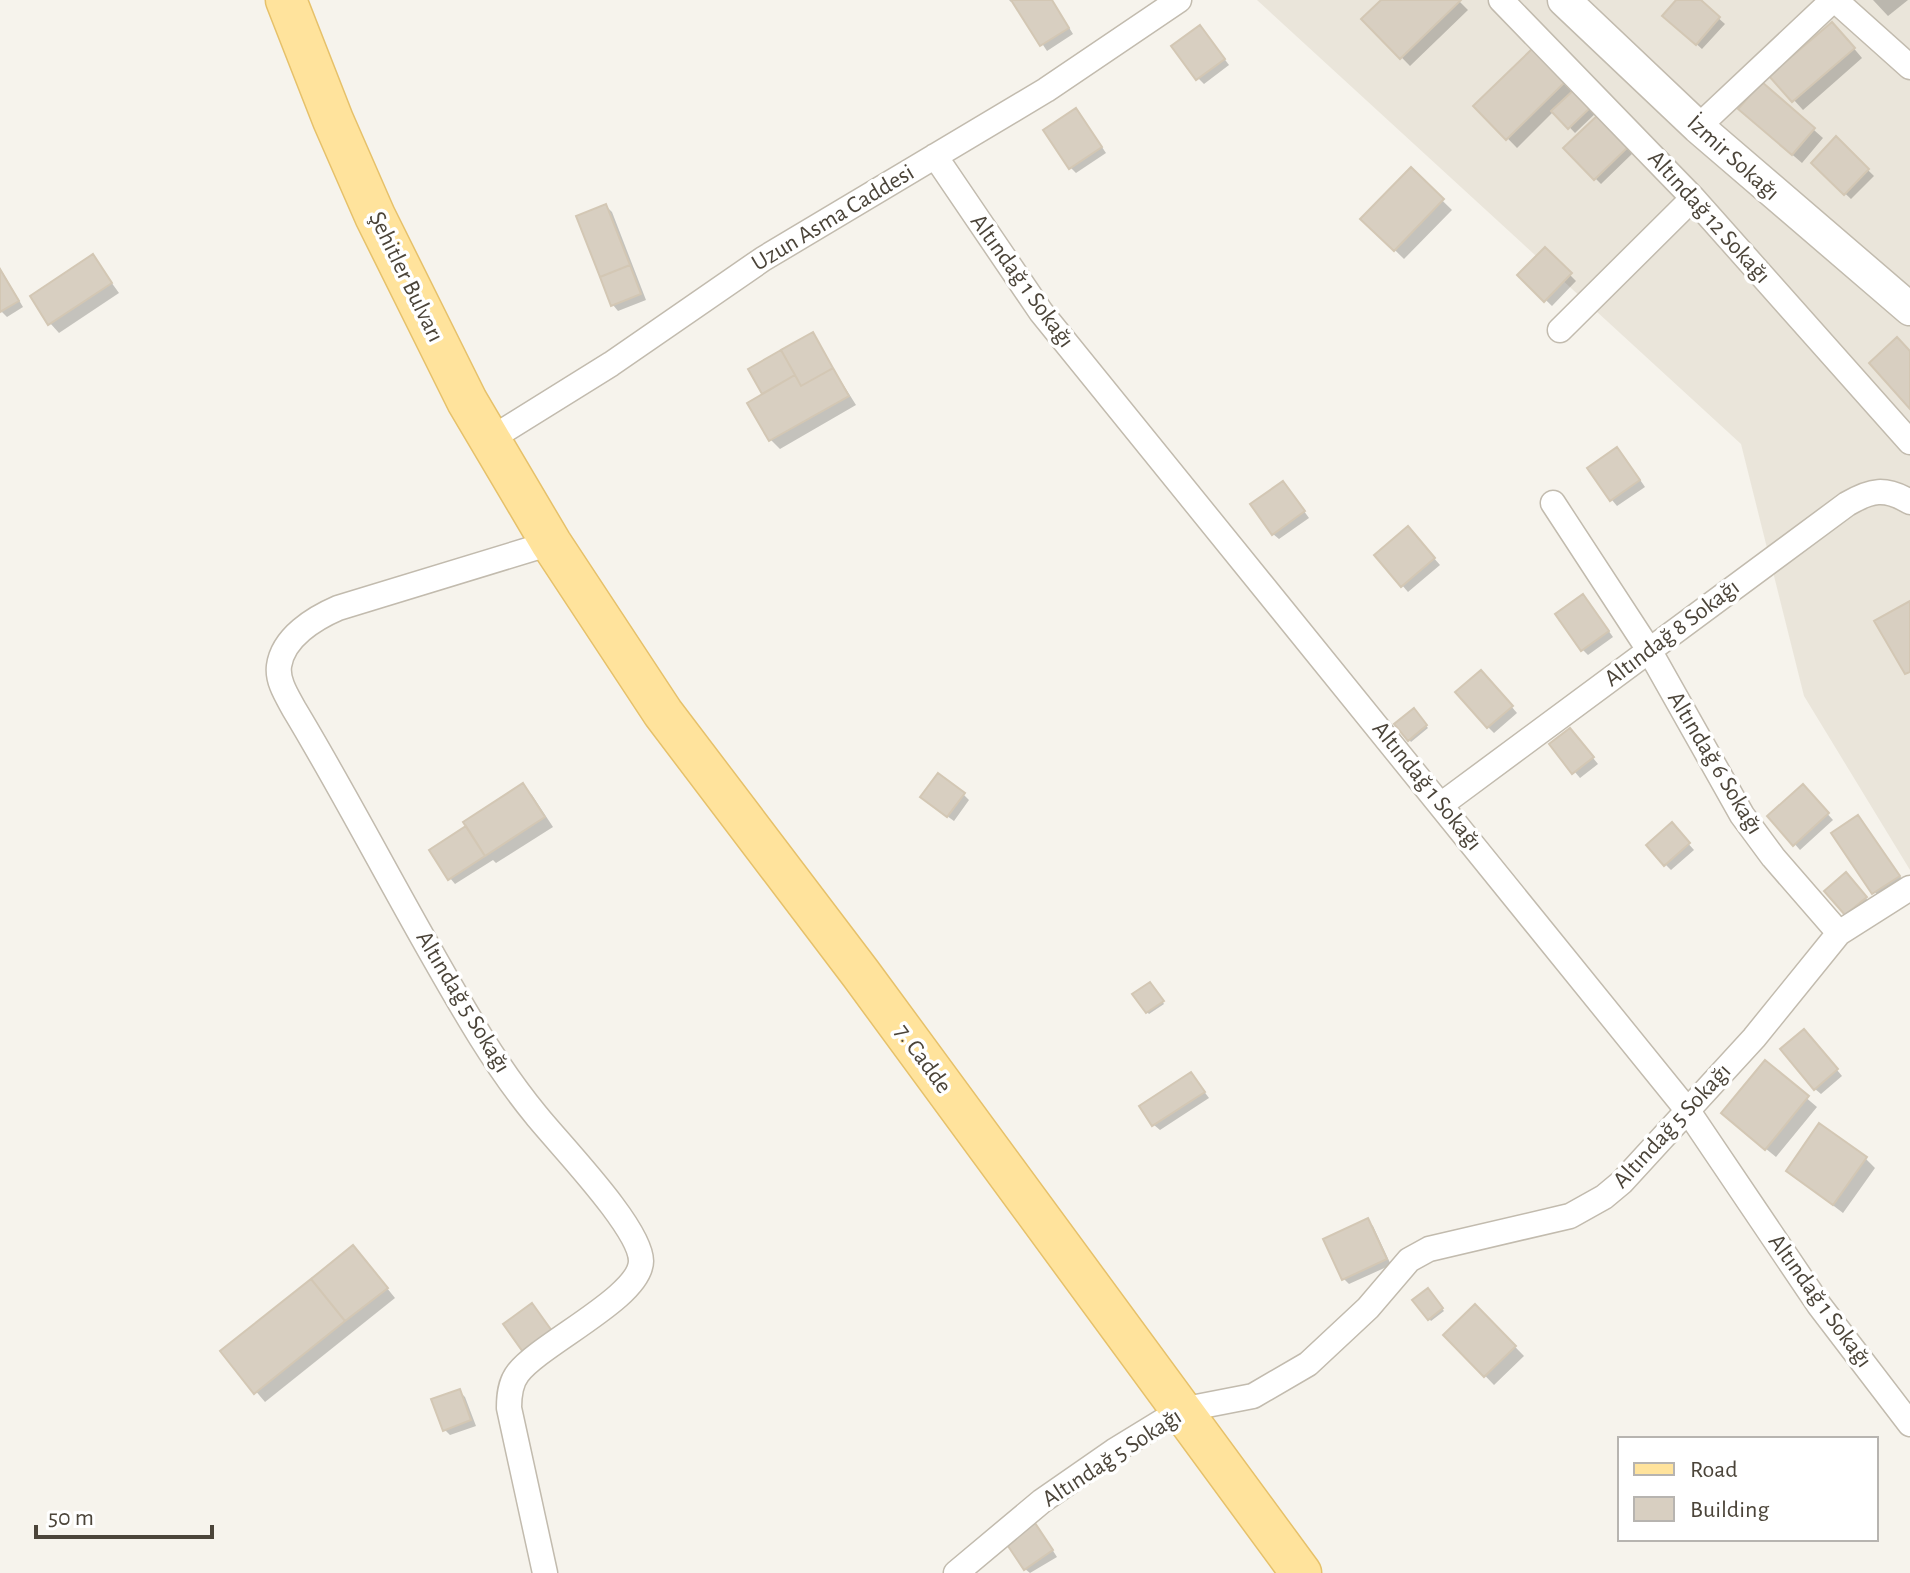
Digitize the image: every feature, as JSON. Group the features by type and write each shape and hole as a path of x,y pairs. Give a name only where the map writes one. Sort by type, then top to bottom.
{"main road":[{"name":"Şehitler Bulvarı","path":"286,0 375,216 489,440 551,543"},
{"name":"7. Cadde","path":"551,543 663,713 870,987 1301,1573"}],"street":[{"name":"Uzun Asma Caddesi","path":"489,440 611,364 763,259 1046,90 1179,0"},
{"name":"Altındağ 12 Sokağı","path":"1501,0 1693,198 1910,442"},
{"name":"İzmir Sokağı","path":"1564,0 1698,127 1909,306"},
{"path":"1698,127 1834,0 1910,67"},
{"name":"Altındağ 1 Sokağı","path":"935,156 1041,312 1688,1111 1819,1305 1910,1424"},
{"path":"1560,330 1693,198"},
{"name":"Altındağ 8 Sokağı","path":"1442,804 1847,504 1868,492 1883,490 1910,502"},
{"name":"Altındağ 6 Sokağı","path":"1553,503 1649,650 1742,815 1773,857 1839,933"},
{"name":"Altındağ 5 Sokağı","path":"545,1573 509,1408 509,1393 517,1374 537,1355 627,1289 640,1272 637,1242 621,1218 526,1104 461,1006 294,709 282,685 279,665 297,634 327,613 551,543"},
{"name":"Altındağ 5 Sokağı","path":"956,1573 1042,1501 1181,1410 1253,1396 1308,1364 1339,1339 1409,1260 1429,1249 1528,1227 1588,1208 1622,1182 1688,1111 1754,1038 1839,933 1910,888"}],"shaded area":[{"path":"1257,0 1910,0 1910,870 1804,696 1741,444"}],"building":[{"path":"1011,0 1052,0 1069,28 1040,46"},
{"path":"1381,0 1461,0 1400,59 1361,19"},
{"path":"1676,0 1701,0 1720,17 1696,45 1662,16"},
{"path":"1832,22 1855,48 1792,102 1769,76"},
{"path":"1200,25 1225,59 1196,80 1171,46"},
{"path":"1532,49 1565,82 1506,140 1473,106"},
{"path":"1762,82 1815,128 1792,155 1738,109"},
{"path":"1577,87 1594,104 1568,129 1551,111"},
{"path":"1076,108 1102,147 1069,169 1043,130"},
{"path":"1600,113 1631,144 1594,180 1563,148"},
{"path":"1836,136 1869,169 1844,195 1811,163"},
{"path":"1411,167 1444,199 1394,251 1360,219"},
{"path":"606,204 630,265 600,277 576,216"},
{"path":"1545,247 1572,273 1544,302 1517,275"},
{"path":"93,254 112,283 48,325 30,296"},
{"path":"630,265 641,294 611,306 600,277"},
{"path":"0,269 19,301 0,312"},
{"path":"813,332 833,368 801,386 781,350"},
{"path":"1897,337 1910,351 1910,409 1869,363"},
{"path":"781,350 795,375 762,394 748,369"},
{"path":"833,368 849,396 769,441 747,403 795,375 801,386"},
{"path":"1617,447 1640,480 1610,501 1587,468"},
{"path":"1283,481 1305,511 1272,535 1250,504"},
{"path":"1408,526 1435,558 1401,587 1374,555"},
{"path":"1583,594 1609,631 1581,651 1555,614"},
{"path":"1910,601 1910,672 1905,674 1874,621"},
{"path":"1481,670 1513,706 1487,728 1455,692"},
{"path":"1414,708 1427,725 1408,741 1394,724"},
{"path":"1570,728 1594,757 1572,774 1549,744"},
{"path":"938,773 965,793 947,817 920,797"},
{"path":"523,783 545,817 485,856 463,822"},
{"path":"1803,784 1829,813 1793,846 1767,816"},
{"path":"1858,815 1900,876 1872,894 1831,833"},
{"path":"1672,822 1690,843 1664,866 1646,845"},
{"path":"466,826 485,856 448,880 429,850"},
{"path":"1846,872 1867,897 1845,915 1824,891"},
{"path":"1150,982 1164,1001 1146,1013 1132,994"},
{"path":"1804,1029 1838,1069 1814,1090 1780,1049"},
{"path":"1765,1060 1809,1096 1765,1150 1721,1113"},
{"path":"1191,1072 1205,1092 1152,1126 1139,1106"},
{"path":"1819,1123 1867,1157 1833,1205 1786,1171"},
{"path":"1368,1218 1387,1259 1342,1280 1323,1239"},
{"path":"353,1245 388,1288 345,1321 311,1279"},
{"path":"311,1279 345,1321 254,1394 220,1351"},
{"path":"1428,1288 1443,1308 1428,1320 1412,1300"},
{"path":"532,1303 552,1331 523,1352 503,1324"},
{"path":"1475,1304 1516,1346 1484,1377 1443,1335"},
{"path":"460,1389 471,1420 443,1431 431,1399"},
{"path":"1035,1523 1053,1550 1024,1570 1006,1543"}]}
